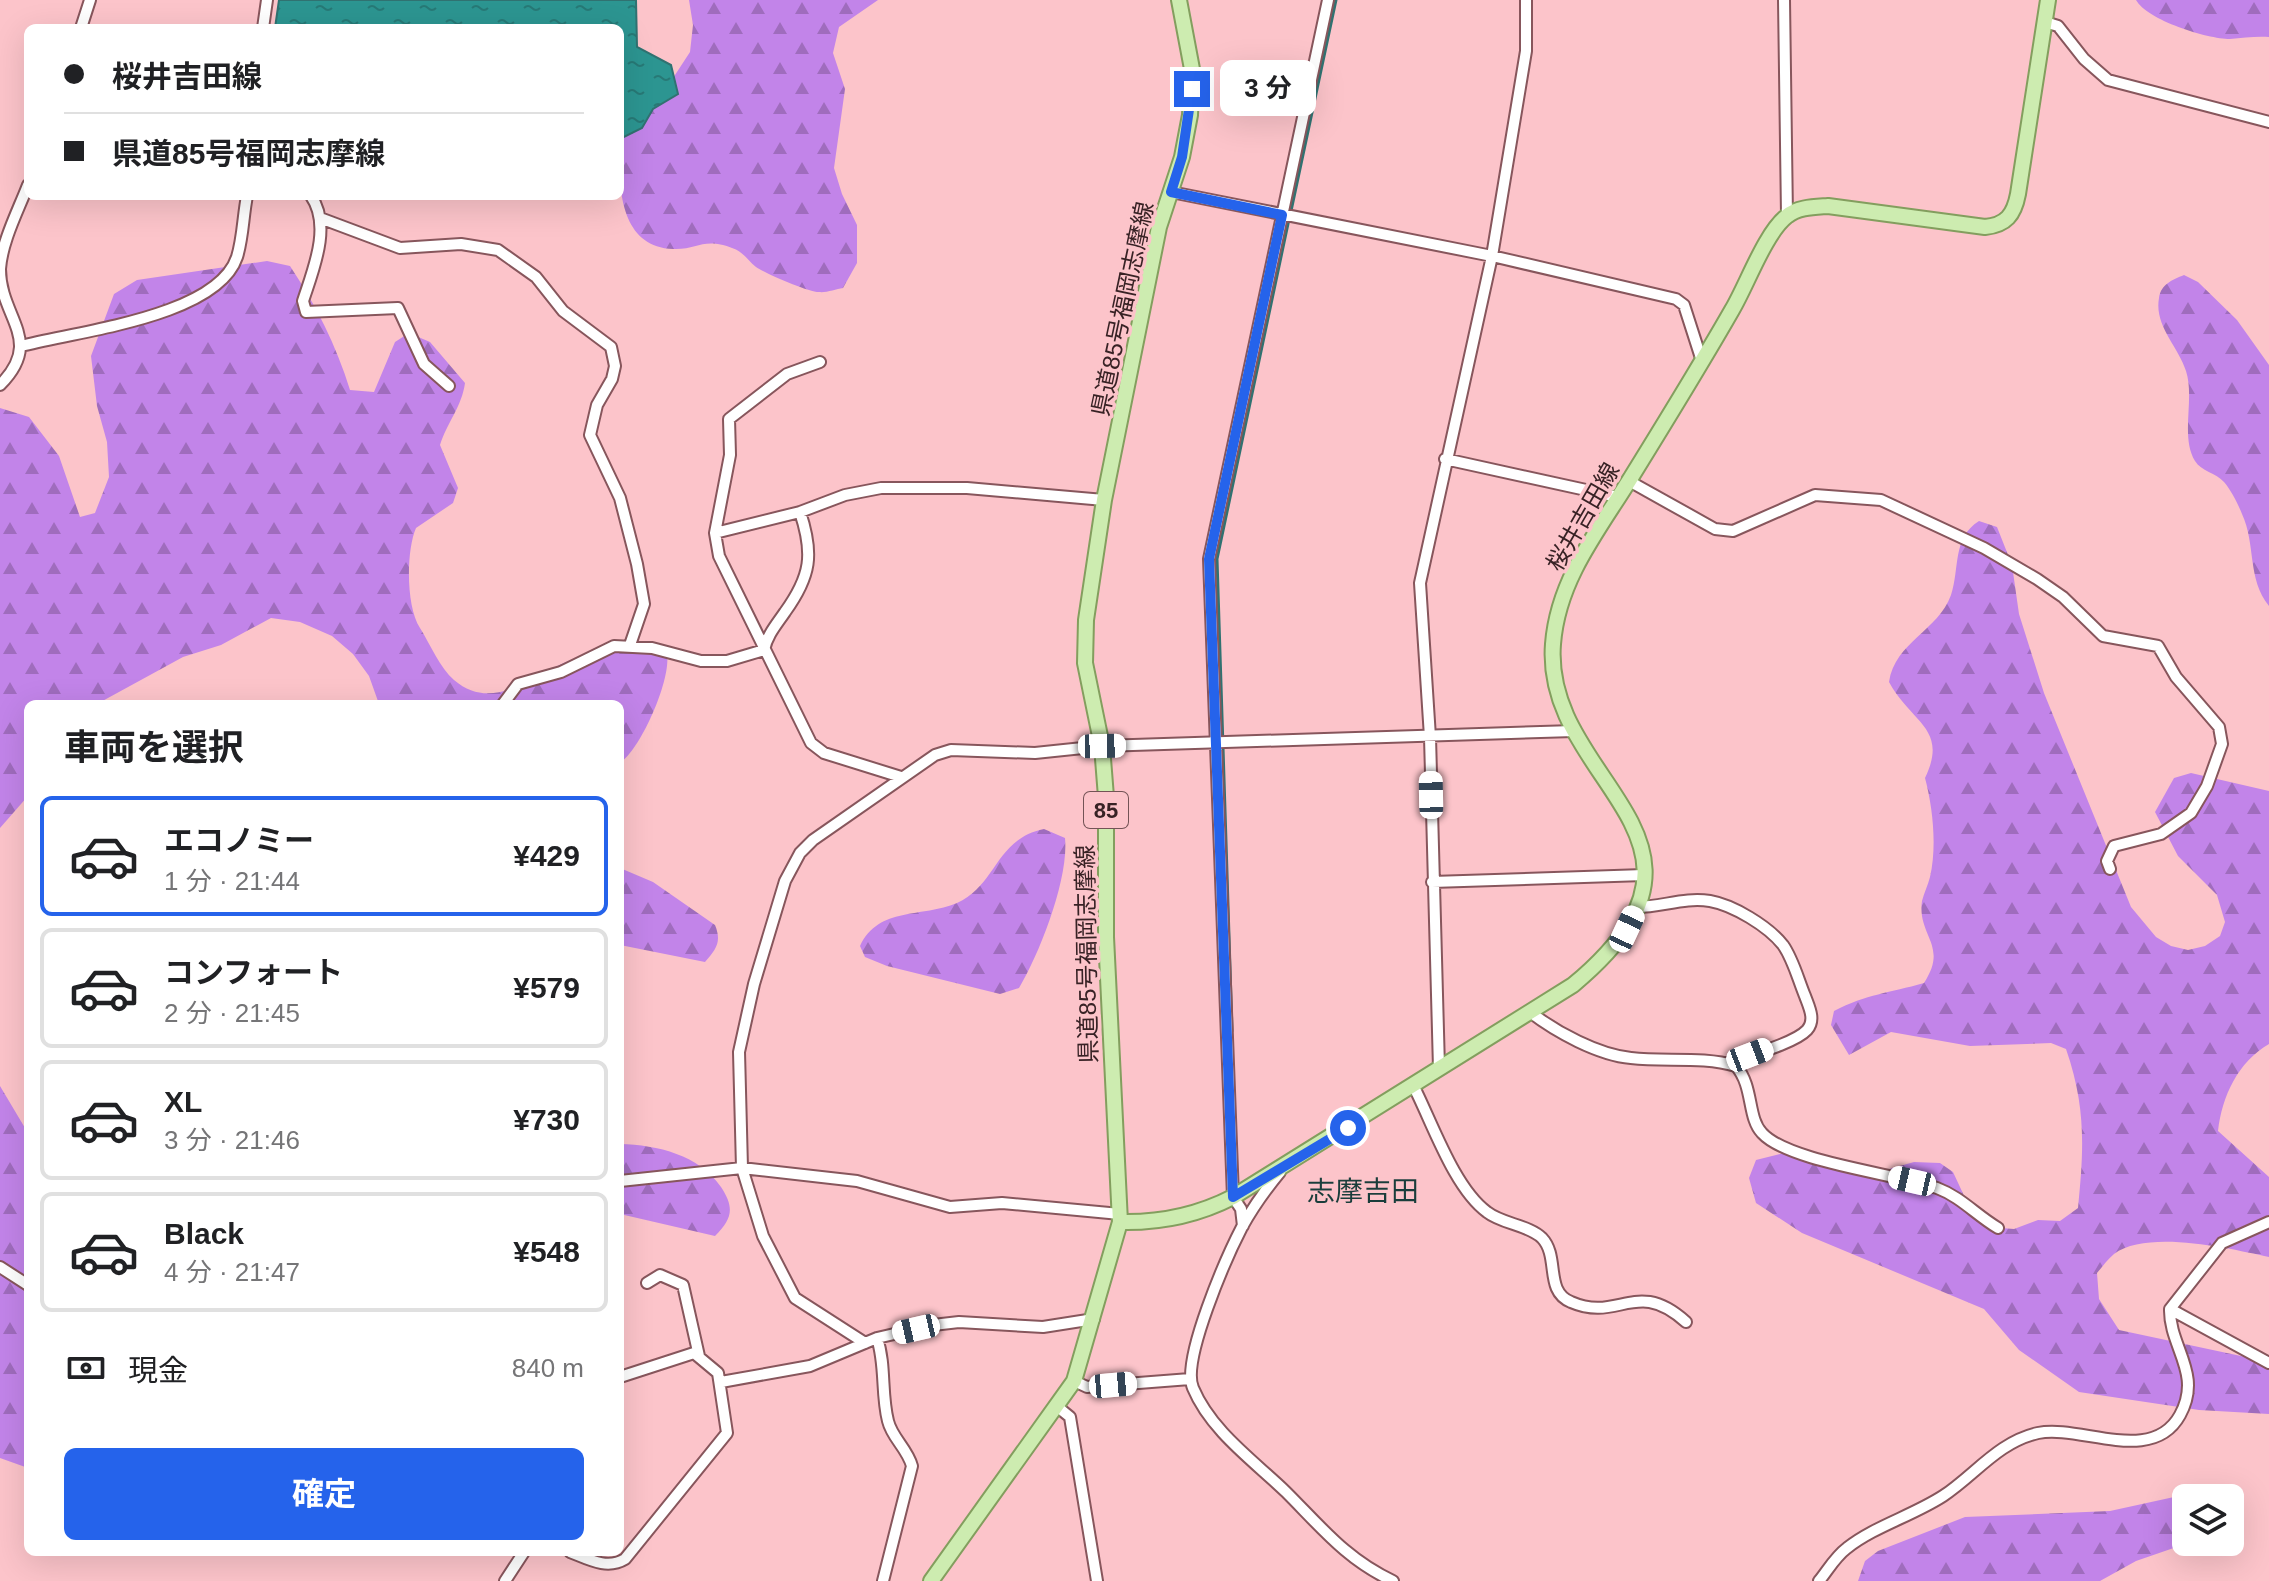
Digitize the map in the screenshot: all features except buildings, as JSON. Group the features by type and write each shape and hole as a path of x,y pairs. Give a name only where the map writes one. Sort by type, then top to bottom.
{"main road":[{"name":"県道85号福岡志摩線","path":"931,1581 1059,1408 1074,1381 1094,1319 1120,1218 1109,1029 1102,746 1088,683 1085,639 1091,572 1104,500 1159,227 1182,157 1192,89 1189,44 1179,0"},
{"path":"1787,216 1807,207 1828,206 1985,227 1998,226 2008,219 2015,210 2018,194 2048,0"},
{"name":"桜井吉田線","path":"1120,1218 1162,1221 1190,1215 1233,1197 1281,1170 1573,985 1597,966 1620,939 1637,907 1644,875 1639,836 1622,802 1574,731 1555,674 1553,649 1556,620 1576,567 1787,216"}],"street":[{"path":"82,24 90,0"},
{"path":"264,24 267,0"},
{"path":"1243,1226 1241,1209 1233,1197 1209,559 1328,0"},
{"path":"1439,1068 1430,737 1420,583 1492,256 1526,51 1526,0"},
{"path":"1784,0 1787,216"},
{"path":"2045,22 2058,26 2084,59 2108,80 2269,122"},
{"path":"1171,192 1492,256 1676,299 1684,305 1701,358"},
{"path":"0,385 16,368 21,346 0,272 24,197"},
{"path":"21,346 164,312 214,290 237,257 246,200"},
{"path":"313,200 320,218 315,262 303,301 306,312 398,308 424,364 449,386"},
{"path":"320,218 400,248 461,244 498,250 536,277 573,320 611,347 614,352 612,379 597,405 590,435 620,498 637,564 644,604 630,645"},
{"path":"820,362 787,374 729,419 728,474 715,533 726,575 811,743 824,753 901,777"},
{"path":"1445,459 1618,497"},
{"path":"1629,481 1715,529 1733,531 1815,495 1881,500 1908,510 2037,579 2063,597 2080,617 2103,636 2158,646 2176,677 2219,727 2222,744 2207,786 2191,813 2161,834 2114,846 2107,861 2110,869"},
{"path":"715,533 800,512 845,495 881,488 967,488 1104,500"},
{"path":"764,650 773,628 800,590 809,564 810,541 800,512"},
{"path":"506,700 518,684 561,672 600,650 630,645 701,661 727,661 764,650"},
{"path":"865,1343 795,1298 787,1288 763,1236 742,1168 741,1035 785,881 800,853 813,840 923,760 951,750 1035,753 1102,746 1574,731"},
{"path":"1432,882 1644,875"},
{"path":"1637,907 1657,907 1672,900 1724,905 1760,926 1784,946 1809,1005 1812,1019 1809,1028 1795,1037 1727,1063"},
{"path":"1530,1012 1592,1046 1625,1057 1736,1066 1744,1075 1756,1120 1764,1136 1813,1157 1940,1189 1968,1204 1998,1228"},
{"path":"1413,1085 1462,1185 1475,1202 1505,1223 1543,1239 1548,1248 1555,1288 1562,1298 1599,1309 1646,1301 1668,1306 1686,1322"},
{"path":"624,1181 742,1168 857,1181 950,1207 1002,1203 1120,1218"},
{"name":"桜井吉田線","path":"1190,1379 1198,1336 1243,1226 1281,1170"},
{"path":"2170,1309 2222,1243 2269,1222"},
{"path":"0,1267 24,1282"},
{"path":"647,1283 660,1275 683,1285 699,1356"},
{"path":"2170,1309 2269,1363"},
{"path":"1819,1581 1848,1547 1939,1498 1996,1451 2013,1442 2046,1432 2133,1440 2168,1429 2180,1415 2188,1382 2170,1309"},
{"path":"721,1382 810,1366 877,1338 959,1322 1043,1327 1094,1319"},
{"path":"877,1338 882,1351 888,1423 909,1454 912,1466 883,1581"},
{"path":"581,1556 604,1564 616,1564 636,1547 725,1438 727,1422 721,1382 718,1373 699,1356 687,1353 624,1376"},
{"path":"1074,1381 1087,1387 1190,1379 1214,1421 1333,1543 1373,1572 1393,1581"},
{"path":"1059,1408 1070,1417 1097,1581"},
{"path":"505,1581 521,1556"}],"green space":[{"path":"689,0 878,0 839,27 833,53 845,89 834,168 857,225 857,263 843,288 814,291 761,270 732,248 707,244 673,249 652,244 637,233 623,200 624,114 660,98 690,52 693,25"},
{"path":"2136,0 2269,0 2269,37 2230,39 2193,32 2152,15"},
{"path":"267,261 290,266 332,341 350,390 374,392 395,342 409,333 430,342 465,383 440,445 458,488 453,503 416,528 410,550 410,593 415,619 449,675 469,689 484,693 513,688 571,660 607,651 667,655 664,680 653,713 628,755 624,759 624,700 378,700 369,676 353,654 332,636 300,622 271,618 221,645 183,657 104,700 24,700 24,801 0,828 0,408 29,417 59,456 80,517 95,513 109,477 107,442 97,406 91,356 114,294 137,280"},
{"path":"2184,275 2198,282 2237,320 2269,365 2269,606 2257,584 2246,525 2236,502 2224,482 2198,464 2191,451 2186,371 2163,327 2158,308 2162,289"},
{"path":"1979,521 1997,527 2012,565 2019,614 2044,693 2131,907 2156,937 2171,946 2188,950 2205,946 2220,936 2225,922 2217,895 2178,856 2155,812 2174,778 2191,773 2269,791 2269,1044 2249,1060 2233,1081 2223,1105 2218,1131 2269,1177 2269,1257 2190,1243 2147,1243 2114,1254 2097,1273 2099,1299 2119,1330 2269,1362 2269,1414 2199,1410 2079,1392 2019,1350 1984,1309 1802,1233 1756,1203 1749,1178 1756,1160 1784,1153 1875,1173 1914,1162 1940,1163 1953,1172 1966,1200 1988,1227 2014,1229 2038,1220 2060,1221 2078,1208 2082,1128 2073,1070 2066,1049 2051,1043 1970,1046 1891,1032 1849,1055 1831,1025 1834,1011 1868,997 1924,983 1931,970 1933,950 1924,923 1922,901 1930,877 1934,840 1925,778 1933,748 1924,727 1889,682 1899,657 1945,607 1954,585 1964,536"},
{"path":"1044,829 1065,838 1065,854 1058,894 1044,936 1019,988 1000,994 887,966 865,957 860,946 878,925 902,915 957,903 981,885 1015,842"},
{"path":"624,870 653,882 715,925 717,945 705,962 624,946"},
{"path":"0,1086 24,1126 24,1467 0,1458"},
{"path":"624,1144 676,1154 712,1176 730,1207 728,1219 715,1236 624,1215"},
{"path":"2172,1497 2172,1549 2136,1561 2100,1581 1858,1581 1865,1561 1878,1551 1965,1517 2110,1511"}],"water":[{"path":"279,0 636,0 637,47 671,65 678,94 653,109 642,128 624,137 624,24 276,24"}],"waterway":[{"path":"1291,211 1336,0"},
{"path":"1232,1031 1217,559 1289,219"}],"district":[{"name":"志摩吉田","path":"1363,1191"}],"route":[{"path":"1192,89 1182,157 1171,192 1282,215 1209,559 1233,1197 1348,1128"}]}
